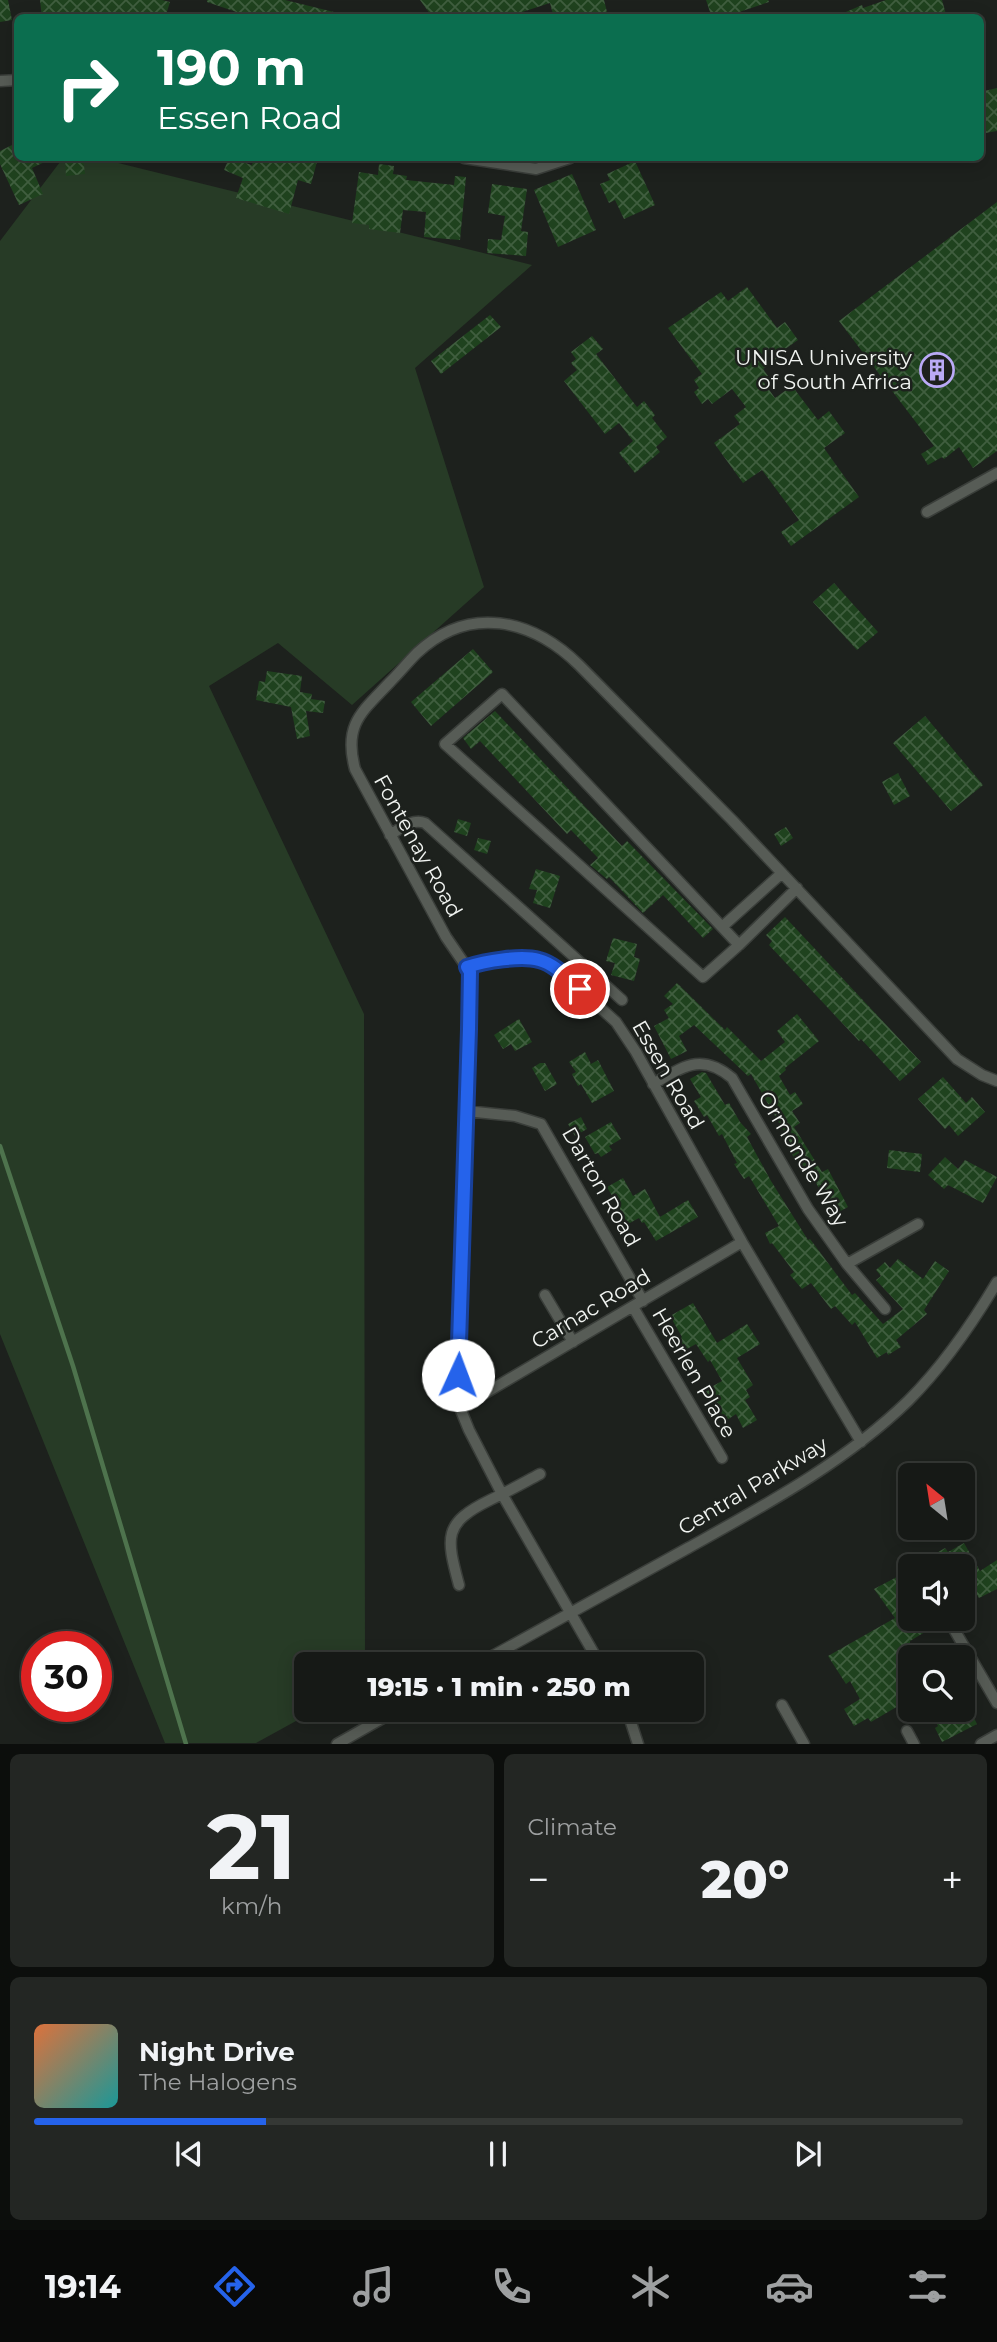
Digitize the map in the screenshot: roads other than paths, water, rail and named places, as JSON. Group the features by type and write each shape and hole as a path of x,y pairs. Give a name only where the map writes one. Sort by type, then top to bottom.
{"street":[{"path":"484,161 536,169 561,161"},
{"path":"927,512 997,472"},
{"name":"Fontenay Road","path":"467,967 446,937 355,769 350,751 350,737 358,718 417,653 435,639 468,625 486,622 509,623 561,647 782,873"},
{"path":"739,946 502,694 445,744 703,976 739,946 797,888"},
{"path":"390,835 410,823 425,822 622,1000"},
{"path":"722,927 782,873 957,1059 997,1081"},
{"name":"Essen Road","path":"467,967 482,961 540,960 561,972 615,1022 636,1052 742,1242 861,1442"},
{"path":"467,967 470,972 458,1375 460,1408 502,1494 593,1652"},
{"name":"Ormonde Way","path":"653,1084 697,1063 715,1066 732,1078 808,1209 847,1265 885,1309"},
{"name":"Darton Road","path":"466,1111 516,1116 547,1130 643,1301"},
{"path":"847,1265 918,1224"},
{"name":"Carnac Road","path":"460,1408 742,1242"},
{"name":"Central Parkway","path":"499,1652 758,1509 816,1474 861,1442 908,1401 934,1372 980,1311 997,1282"},
{"path":"545,1295 573,1342"},
{"name":"Heerlen Place","path":"633,1307 722,1458"},
{"path":"459,1585 452,1556 454,1527 469,1511 540,1474"},
{"path":"955,1631 997,1703"},
{"path":"782,1705 804,1744"},
{"path":"337,1744 376,1722"},
{"path":"632,1722 638,1744"},
{"path":"907,1731 914,1744"},
{"path":"981,1744 997,1735"}],"waterway":[{"path":"0,1146 73,1366 186,1744"}],"place":[{"name":"UNISA University of South Africa","path":"937,370"}]}
